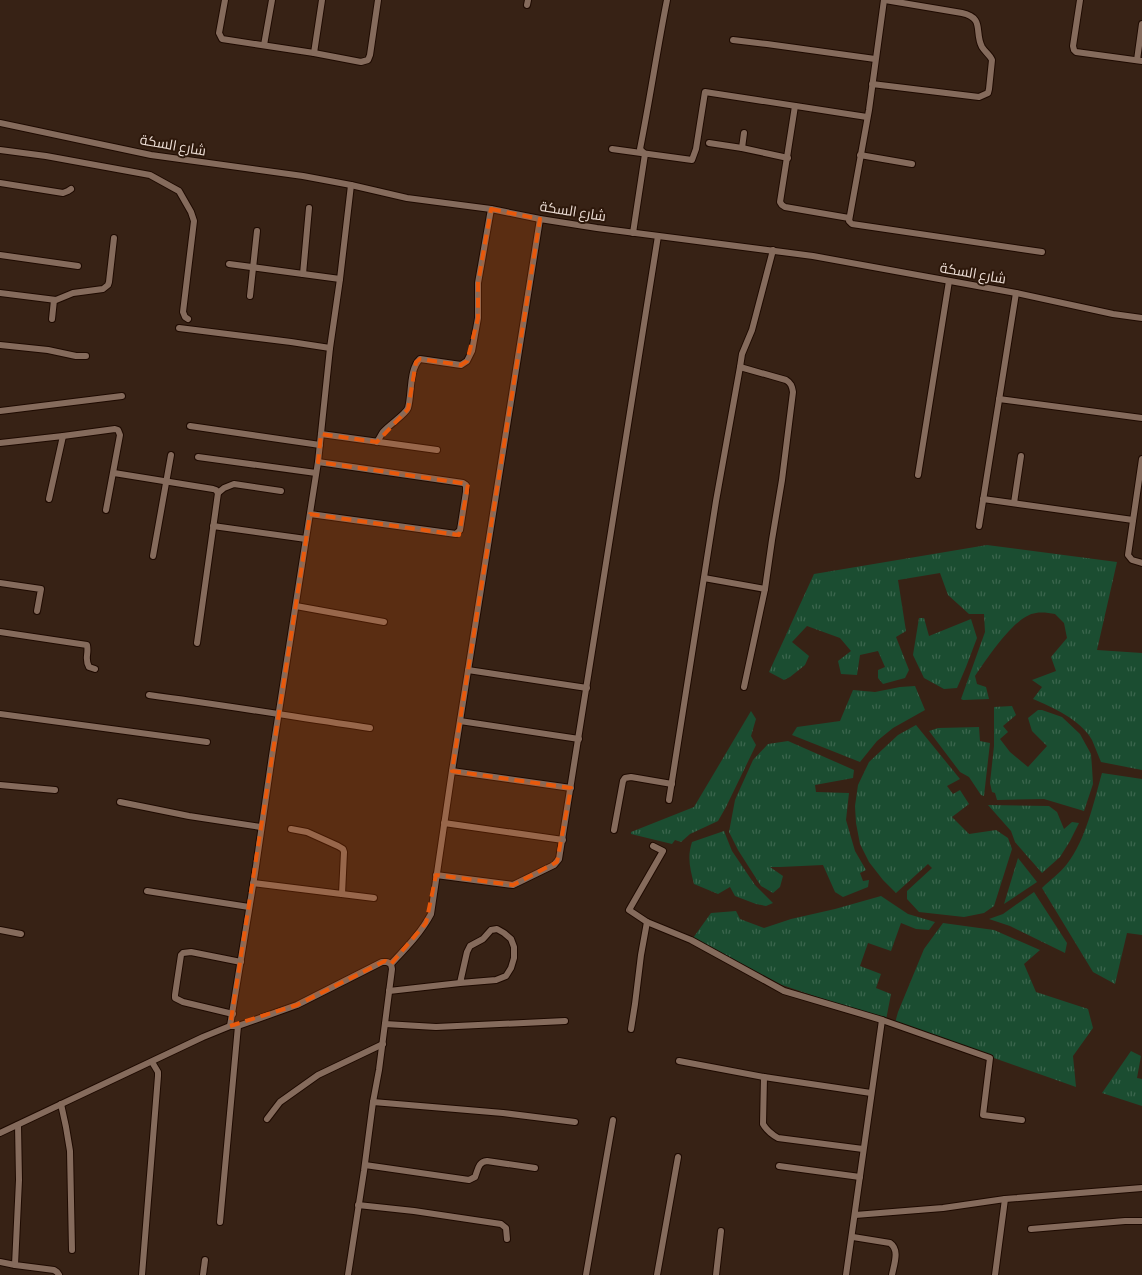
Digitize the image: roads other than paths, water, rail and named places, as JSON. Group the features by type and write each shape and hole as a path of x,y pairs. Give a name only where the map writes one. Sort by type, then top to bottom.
{"street":[{"path":"225,0 219,34 221,38 361,62 368,60 370,55 378,0"},
{"path":"264,45 272,0"},
{"path":"314,53 322,0"},
{"path":"645,154 640,149 667,0"},
{"path":"872,84 979,97 988,93 992,60 982,46 978,22 969,15 962,13 884,0 849,222 852,224 1042,252"},
{"path":"1080,0 1073,46 1076,52 1140,61 1142,24"},
{"path":"733,40 875,60"},
{"path":"612,148 692,160 696,148 705,92 867,117"},
{"path":"795,106 780,202 785,207 849,218"},
{"name":"شارع السكة","path":"0,123 159,156 293,175 351,185 407,198 491,209 540,219 634,229 658,236 813,256 1016,293 1086,309 1142,318"},
{"path":"742,148 744,133"},
{"path":"709,143 788,158"},
{"path":"0,150 150,175 179,191 194,221 183,312 184,317 188,319"},
{"path":"634,229 645,154"},
{"path":"860,155 912,164"},
{"path":"0,183 63,193 70,189"},
{"path":"230,1026 318,462 330,348 351,185"},
{"path":"304,274 309,208"},
{"path":"377,442 383,432 408,409 416,362 420,359 461,365 468,361 472,351 478,318 478,283 491,209"},
{"path":"348,1275 383,1044 391,964 426,923 431,914 540,219"},
{"path":"250,296 257,231"},
{"path":"436,874 513,885 557,862 559,859 658,236"},
{"path":"0,292 56,300 73,293 103,289 109,282 114,238"},
{"path":"669,800 742,354 752,330 773,250"},
{"path":"0,255 78,266"},
{"path":"229,264 340,279"},
{"path":"918,475 949,281"},
{"path":"979,526 1016,293"},
{"path":"52,319 54,300"},
{"path":"180,328 330,348"},
{"path":"0,345 86,356"},
{"path":"740,367 786,380 792,387 782,480 765,589 744,687"},
{"path":"0,411 122,396"},
{"path":"999,399 1142,418"},
{"path":"190,426 320,445"},
{"path":"0,443 118,430 120,436 106,510"},
{"path":"321,434 437,450"},
{"path":"49,499 63,436"},
{"path":"154,556 170,455"},
{"path":"1014,503 1021,456"},
{"path":"198,457 316,473"},
{"path":"1142,460 1128,555 1135,562 1142,563"},
{"path":"310,514 454,534 460,530 464,511 467,488 463,483 318,462"},
{"path":"114,473 212,489 216,490 218,494"},
{"path":"197,643 218,494 224,488 234,484 281,491"},
{"path":"983,499 1133,520"},
{"path":"214,526 306,539"},
{"path":"704,578 765,589"},
{"path":"0,583 41,589 37,611"},
{"path":"296,606 384,622"},
{"path":"0,632 87,645 86,662 89,667 95,669"},
{"path":"468,670 587,688"},
{"path":"149,695 370,728"},
{"path":"0,714 207,742"},
{"path":"460,721 579,739"},
{"path":"452,771 571,788"},
{"path":"614,830 625,778 631,777 672,784"},
{"path":"0,785 55,790"},
{"path":"120,802 190,816 261,827"},
{"path":"444,822 562,840"},
{"path":"291,829 307,832 343,849 342,894"},
{"path":"653,846 663,851 629,910 647,922 690,940 784,991 882,1020 990,1058 983,1114 1022,1120"},
{"path":"253,883 374,898"},
{"path":"147,890 249,907"},
{"path":"631,1029 647,922"},
{"path":"389,992 496,980 506,976 512,968 514,958 514,947 511,939 497,929 491,930 483,939 470,946 460,983"},
{"path":"0,930 21,934"},
{"path":"233,1014 183,1002 175,998 180,955 183,952 191,952 241,962"},
{"path":"0,1133 204,1037 230,1026 238,1026 297,1005 382,962 391,964"},
{"path":"846,1275 853,1237 863,1149 882,1020"},
{"path":"385,1024 436,1026 566,1021"},
{"path":"220,1222 238,1026"},
{"path":"267,1119 280,1102 318,1075 383,1044"},
{"path":"679,1061 764,1077 871,1093"},
{"path":"142,1275 158,1076 158,1072 152,1062"},
{"path":"764,1077 763,1124 771,1135 778,1138 863,1149"},
{"path":"373,1102 503,1113 575,1122"},
{"path":"61,1104 70,1151 72,1250"},
{"path":"586,1275 613,1120"},
{"path":"15,1264 19,1180 18,1125"},
{"path":"657,1275 678,1157"},
{"path":"365,1165 469,1180 475,1177 479,1165 483,1161 535,1168"},
{"path":"779,1166 860,1177"},
{"path":"855,1215 1142,1188"},
{"path":"995,1275 1004,1200"},
{"path":"358,1205 500,1224 506,1228 507,1239"},
{"path":"1031,1229 1142,1221"},
{"path":"716,1275 722,1231"},
{"path":"853,1237 890,1243 894,1246 896,1254 892,1275"},
{"path":"203,1275 205,1260"},
{"path":"0,1262 54,1270 59,1275"}]}
